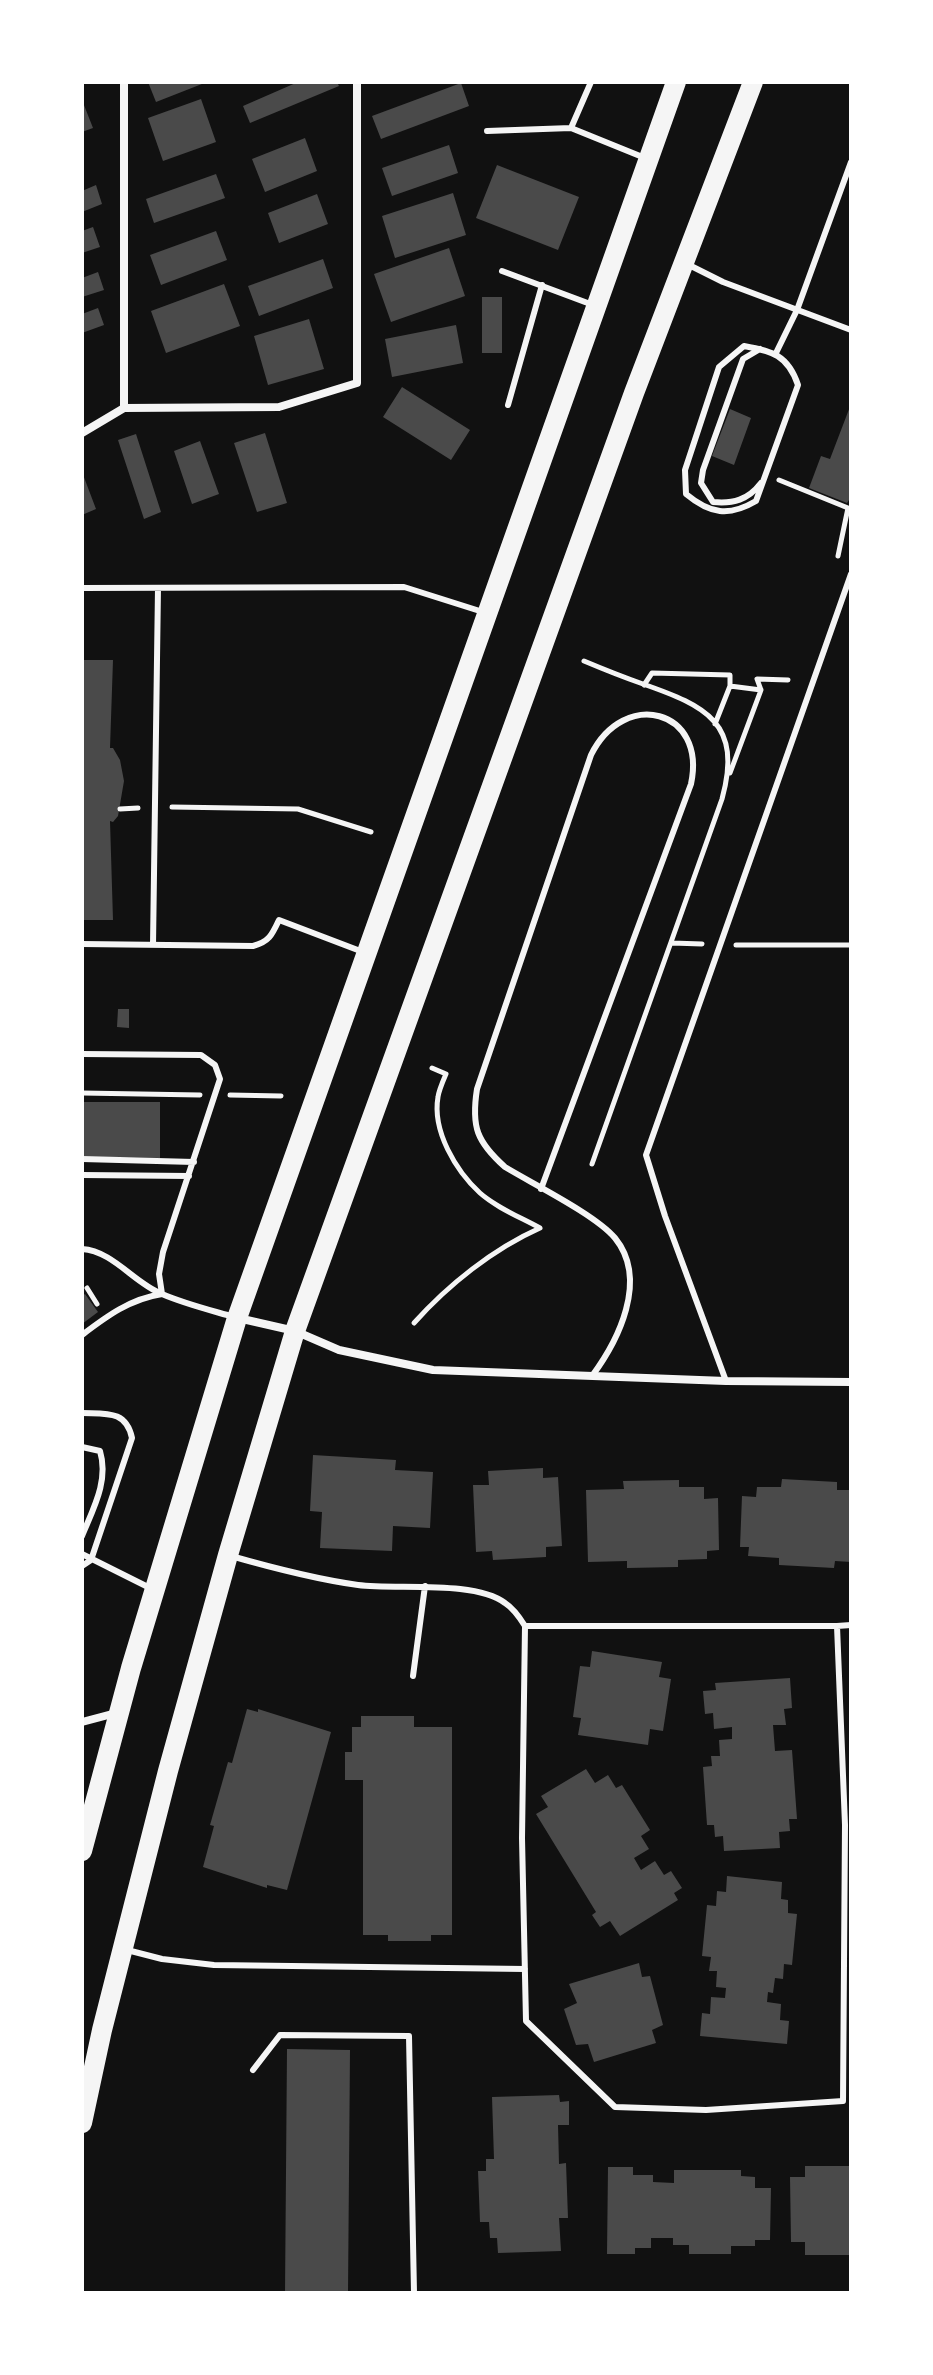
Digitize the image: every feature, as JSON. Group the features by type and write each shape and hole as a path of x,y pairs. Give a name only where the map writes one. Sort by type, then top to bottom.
{"main road":[{"path":"82,1851 155,1590 237,1318 676,82"},
{"path":"82,2123 97,2050 168,1771 295,1331 634,393 753,82"}],"street":[{"path":"124,82 124,408"},
{"path":"82,433 124,408 279,407 357,383 357,82"},
{"path":"237,1318 295,1331 339,1350 433,1370 726,1381 851,1382"},
{"path":"82,1722 120,1713"}],"lane":[{"path":"571,128 588,82"},
{"path":"487,131 571,128 649,159"},
{"path":"776,353 797,310 851,162"},
{"path":"684,263 723,282 851,330"},
{"path":"502,271 597,306"},
{"path":"508,405 523,362 542,285"},
{"path":"744,346 776,353 794,373 798,385 756,501 745,508 724,512 702,507 686,494 685,470 719,367 744,346"},
{"path":"760,349 743,359 701,483 713,502 726,503 741,500 755,491 767,475"},
{"path":"726,1381 665,1216 646,1155 851,574"},
{"path":"82,588 404,587 488,614"},
{"path":"153,945 158,588"},
{"path":"541,1189 691,784 693,758 686,737 671,721 658,716 644,714 619,722 598,741 591,755 477,1089 474,1109 479,1137 505,1167 541,1189 605,1228 615,1238 625,1260 629,1276 623,1323 607,1356 592,1376"},
{"path":"82,944 253,946 270,938 279,920 367,954"},
{"path":"82,1054 201,1055 215,1065 220,1079 163,1252 159,1274 162,1294"},
{"path":"82,1159 194,1162"},
{"path":"82,1175 189,1176"},
{"path":"82,1249 109,1258 134,1278 162,1294 237,1318"},
{"path":"82,1335 127,1304 162,1294"},
{"path":"82,1413 110,1414 129,1426 132,1438 91,1560 82,1566"},
{"path":"82,1447 100,1451 104,1463 103,1478 82,1536"},
{"path":"82,1554 155,1590"},
{"path":"228,1555 297,1575 345,1583 467,1591 505,1602 525,1626 522,1838 526,2021 615,2107 706,2110 847,2100 845,1825 837,1626"},
{"path":"413,1676 425,1586"},
{"path":"525,1626 851,1625"},
{"path":"123,1950 162,1959 214,1965 525,1969"},
{"path":"253,2070 280,2035 409,2036 414,2293"}],"path":[{"path":"767,475 848,508 838,556"},
{"path":"644,685 652,673 730,675 730,686 715,724"},
{"path":"728,780 761,690 757,679 788,680"},
{"path":"730,686 761,690"},
{"path":"120,809 298,809 371,832"},
{"path":"672,943 851,945"},
{"path":"414,1323 433,1301 510,1241 540,1228 494,1203 466,1178 440,1130 438,1098 446,1074 432,1068"},
{"path":"82,1093 281,1096"},
{"path":"87,1288 100,1309"}],"building":[{"path":"148,82 207,82 156,102"},
{"path":"298,82 337,82 339,86 250,123 243,106"},
{"path":"461,83 469,106 381,139 372,116"},
{"path":"201,99 216,142 163,161 148,118"},
{"path":"82,100 93,128 82,132"},
{"path":"305,138 317,171 265,192 252,159"},
{"path":"449,145 458,173 392,196 382,168"},
{"path":"497,165 579,197 558,250 476,218"},
{"path":"216,174 225,198 154,223 146,199"},
{"path":"96,185 102,204 82,212 82,191"},
{"path":"453,193 466,235 395,258 382,216"},
{"path":"317,194 328,224 279,243 268,213"},
{"path":"93,227 100,247 82,253 82,231"},
{"path":"216,231 227,260 161,285 150,255"},
{"path":"449,248 465,296 391,322 374,274"},
{"path":"323,259 333,288 259,316 248,286"},
{"path":"98,272 104,290 82,297 82,278"},
{"path":"224,284 240,326 166,353 151,311"},
{"path":"482,297 502,297 502,353 482,353"},
{"path":"98,308 104,325 82,333 82,314"},
{"path":"309,319 324,369 268,385 254,336"},
{"path":"456,325 463,363 392,377 385,339"},
{"path":"402,387 470,430 451,460 383,417"},
{"path":"851,404 851,497 847,503 809,488 821,456 830,459"},
{"path":"730,409 751,418 734,465 712,456"},
{"path":"265,433 287,503 257,512 234,443"},
{"path":"136,434 161,512 144,519 118,440"},
{"path":"200,441 219,494 192,504 174,451"},
{"path":"82,472 96,509 82,515"},
{"path":"82,660 113,660 110,748 120,760 124,781 118,816 113,822 110,821 113,920 82,920"},
{"path":"118,1009 129,1009 129,1028 117,1027"},
{"path":"82,1102 160,1102 160,1158 82,1157"},
{"path":"85,1294 98,1312 82,1324 82,1296"},
{"path":"313,1455 396,1460 395,1470 433,1472 430,1528 393,1526 392,1551 320,1548 322,1512 310,1511"},
{"path":"543,1468 543,1478 558,1477 562,1546 546,1547 546,1557 493,1560 492,1551 476,1552 473,1485 489,1485 488,1471"},
{"path":"782,1479 837,1482 837,1490 851,1490 851,1562 835,1561 834,1568 779,1565 779,1558 748,1556 749,1547 740,1547 742,1496 756,1497 757,1487 781,1487"},
{"path":"679,1480 679,1487 704,1487 704,1499 718,1498 719,1550 707,1551 707,1559 678,1560 678,1567 627,1568 627,1561 588,1562 586,1490 624,1489 623,1481"},
{"path":"592,1651 662,1662 659,1677 671,1679 663,1731 650,1729 648,1745 578,1735 581,1718 573,1717 580,1666 590,1667"},
{"path":"790,1678 792,1708 784,1709 786,1725 773,1725 775,1751 792,1750 797,1819 789,1819 790,1831 779,1832 780,1848 724,1851 723,1836 715,1837 714,1825 707,1825 703,1767 712,1766 711,1756 720,1756 719,1740 732,1739 732,1727 714,1729 713,1713 705,1714 703,1691 716,1690 715,1683"},
{"path":"247,1709 258,1712 258,1709 331,1732 287,1890 267,1885 267,1888 203,1867 214,1826 210,1825"},
{"path":"361,1716 414,1716 414,1727 452,1727 452,1935 431,1935 431,1941 388,1941 388,1935 363,1935 363,1780 345,1780 345,1752 352,1752 352,1727 361,1727"},
{"path":"586,1769 595,1783 608,1775 616,1788 622,1785 650,1830 641,1836 649,1849 634,1858 641,1870 655,1861 664,1875 671,1871 682,1888 674,1893 678,1900 620,1936 610,1921 600,1927 592,1915 596,1912 536,1814 548,1807 541,1796"},
{"path":"727,1876 782,1882 781,1899 788,1900 788,1913 797,1914 792,1965 784,1964 783,1979 775,1978 773,1993 768,1992 767,2002 781,2004 780,2020 789,2021 787,2044 700,2036 702,2013 710,2014 711,1997 725,1998 726,1988 716,1987 717,1971 709,1971 711,1957 702,1956 707,1905 716,1906 717,1891 726,1892"},
{"path":"639,1963 642,1977 650,1976 663,2025 652,2030 656,2043 594,2062 588,2044 576,2045 564,2009 577,2003 569,1984"},
{"path":"287,2049 350,2050 348,2293 285,2293"},
{"path":"559,2095 560,2102 569,2101 569,2125 558,2125 559,2164 566,2163 568,2218 559,2218 561,2251 498,2253 497,2238 490,2238 489,2222 480,2222 478,2171 486,2171 486,2159 494,2159 492,2097"},
{"path":"805,2166 851,2166 851,2255 805,2255 805,2242 791,2242 790,2177 805,2177"},
{"path":"608,2167 633,2167 633,2175 653,2175 653,2182 674,2183 674,2170 741,2170 741,2176 755,2177 755,2188 771,2188 770,2240 755,2240 755,2246 731,2246 731,2254 689,2254 689,2245 673,2245 673,2238 651,2238 651,2248 635,2248 635,2254 607,2254"}]}
